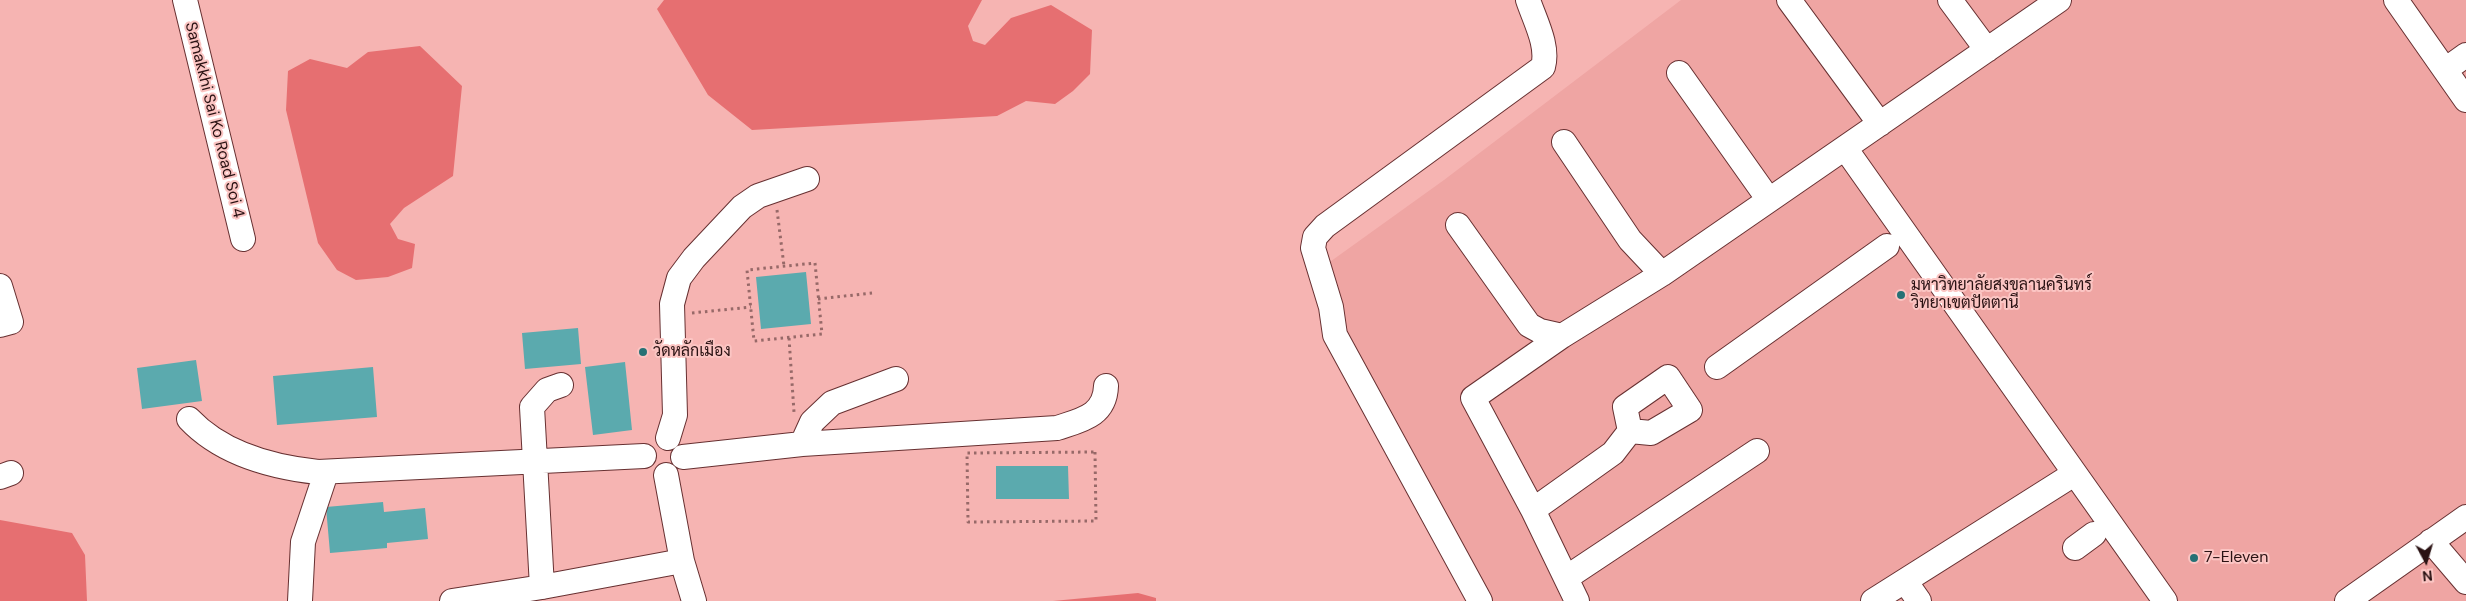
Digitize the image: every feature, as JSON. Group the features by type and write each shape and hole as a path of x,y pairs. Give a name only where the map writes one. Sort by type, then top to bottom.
{"street":[{"name":"Samakkhi Sai Ko Road Soi 4","path":"185,0 243,240"},
{"path":"1480,601 1335,335 1331,307 1313,248 1315,237 1324,226 1543,67 1544,49 1528,0"},
{"path":"1789,0 1880,124"},
{"path":"1950,0 1987,50"},
{"path":"1577,601 1533,510 1473,398 1562,336 1662,274 2059,0"},
{"path":"2396,0 2466,100"},
{"path":"2445,70 2466,55"},
{"path":"1680,73 1769,200"},
{"path":"1564,142 1630,240 1662,274"},
{"path":"1845,148 1895,241 2074,474 2096,533 2165,601"},
{"path":"668,438 675,415 672,304 679,278 694,258 742,208 758,196 808,179"},
{"path":"1458,225 1530,325 1540,331 1562,336"},
{"path":"1717,367 1895,241"},
{"path":"0,286 11,322 0,325"},
{"path":"799,445 812,422 832,404 896,378"},
{"path":"542,587 532,407 547,390 561,385"},
{"path":"683,457 799,445 1057,428 1083,419 1100,409 1106,399 1106,386"},
{"path":"189,418 201,432 247,457 282,469 326,473 644,456"},
{"path":"1533,510 1613,453 1630,431"},
{"path":"662,437 668,438 679,445 683,457 678,470 666,475 654,473 649,469 644,456 651,442 662,437"},
{"path":"1566,578 1756,450"},
{"path":"300,601 302,542 326,473"},
{"path":"1873,601 2074,474"},
{"path":"666,475 682,561 694,601"},
{"path":"2347,601 2466,517"},
{"path":"2431,541 2466,582"},
{"path":"452,601 542,587 682,561"},
{"path":"1905,581 1918,601"}],"path":[{"path":"775,190 784,266"},
{"path":"815,263 818,299 822,334 754,341 747,270 815,263"},
{"path":"818,299 872,294"},
{"path":"672,315 751,306"},
{"path":"789,338 799,445"},
{"path":"1095,452 1096,521 968,522 967,453 1095,452"}],"shaded area":[{"path":"664,0 982,0 968,26 973,41 985,45 1011,18 1051,5 1092,30 1090,74 1073,91 1055,104 1026,101 997,116 752,130 708,95 657,9"},
{"name":"มหาวิทยาลัยสงขลานครินทร์ วิทยาเขตปัตตานี","path":"1681,0 2466,0 2466,601 1491,601 1393,422 1344,325 1327,264 1444,180"},
{"path":"420,46 462,86 453,176 404,208 390,224 398,239 415,244 412,268 388,277 356,280 337,270 318,243 286,110 288,71 310,59 347,68 368,52"},
{"path":"0,520 72,533 85,555 87,601 0,601"},
{"path":"1138,593 1156,598 1156,601 1053,601"}],"building":[{"path":"806,272 811,324 761,329 756,277"},
{"path":"578,328 581,364 525,369 522,333"},
{"path":"196,360 202,401 142,409 137,368"},
{"path":"625,362 632,430 593,435 585,367"},
{"path":"373,367 377,417 277,425 273,376"},
{"path":"996,466 1068,466 1069,499 996,499"},
{"path":"383,502 384,512 425,508 428,539 387,543 387,548 330,553 326,507"}],"place":[{"name":"มหาวิทยาลัยสงขลานครินทร์ วิทยาเขตปัตตานี","path":"1901,295"},
{"name":"วัดหลักเมือง","path":"643,352"},
{"name":"7-Eleven","path":"2194,558"}]}
